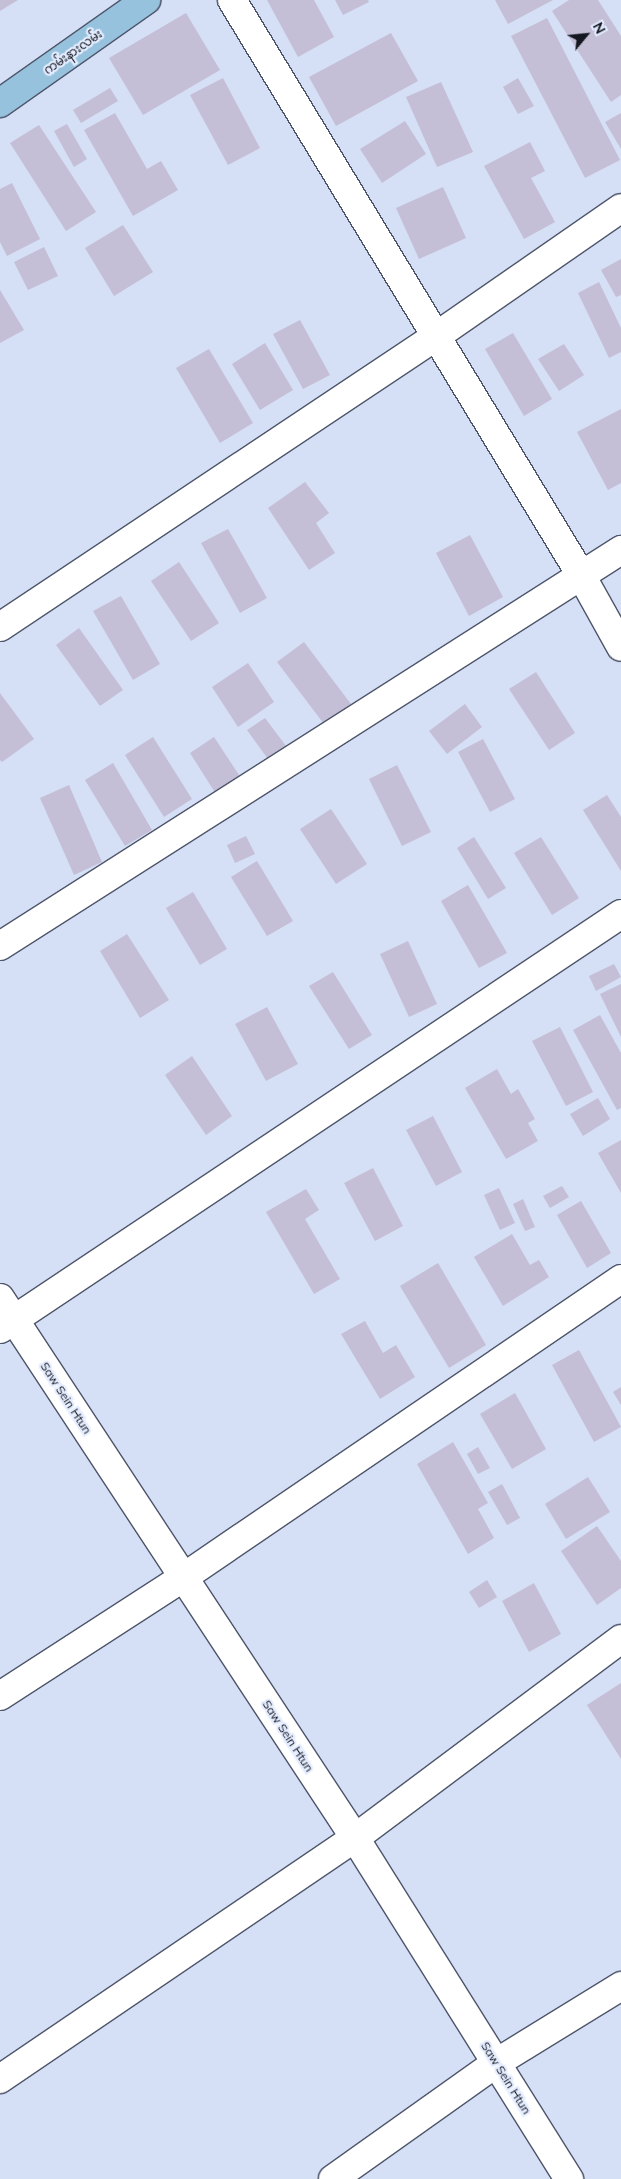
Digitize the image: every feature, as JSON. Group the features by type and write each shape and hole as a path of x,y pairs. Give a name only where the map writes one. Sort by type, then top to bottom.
{"main road":[{"name":"ကမ်းနားလမ်း","path":"0,103 146,0"}],"street":[{"path":"232,0 581,575 621,647"},
{"path":"0,626 436,337 621,208"},
{"path":"0,946 621,550"},
{"path":"5,1315 621,914"},
{"path":"0,1696 184,1577 621,1279"},
{"name":"Saw Sein Htun","path":"5,1315 184,1577 355,1838 569,2179"},
{"path":"0,2079 355,1838 621,1639"},
{"path":"333,2179 496,2063 621,1986"}],"building":[{"path":"0,0 18,0 0,11"},
{"path":"267,0 314,0 334,37 298,57"},
{"path":"335,0 368,0 369,2 343,15"},
{"path":"495,0 553,0 508,24"},
{"path":"569,0 598,0 621,36 621,95 611,102 552,11"},
{"path":"186,13 220,70 143,115 109,58"},
{"path":"547,18 620,160 585,178 511,36"},
{"path":"391,33 418,81 336,126 309,77"},
{"path":"223,78 260,148 228,165 190,95"},
{"path":"518,78 534,106 518,114 503,87"},
{"path":"441,82 473,152 437,167 406,97"},
{"path":"110,88 118,101 81,123 73,110"},
{"path":"115,113 147,169 161,161 178,190 133,216 84,130"},
{"path":"621,113 621,149 605,122"},
{"path":"405,121 426,154 382,183 360,149"},
{"path":"67,124 87,159 74,167 54,131"},
{"path":"39,125 96,212 66,231 10,143"},
{"path":"530,142 545,171 531,178 555,222 524,239 484,166"},
{"path":"12,183 40,239 7,256 0,242 0,189"},
{"path":"443,187 466,238 419,259 396,208"},
{"path":"123,225 153,272 114,296 85,248"},
{"path":"44,247 58,276 28,290 14,262"},
{"path":"621,259 621,295 616,297 601,270"},
{"path":"599,282 621,328 621,352 609,358 578,293"},
{"path":"0,290 24,330 0,343"},
{"path":"300,320 330,375 303,389 273,334"},
{"path":"513,333 552,399 524,416 485,349"},
{"path":"265,343 293,390 260,410 232,364"},
{"path":"564,344 584,375 559,391 538,359"},
{"path":"209,349 253,423 220,443 176,368"},
{"path":"621,409 621,483 608,490 577,432"},
{"path":"305,482 329,513 316,523 335,553 309,570 268,508"},
{"path":"228,529 267,598 240,613 201,543"},
{"path":"470,535 503,597 469,616 436,553"},
{"path":"179,562 219,623 191,641 151,581"},
{"path":"121,596 160,664 133,680 93,611"},
{"path":"79,628 123,690 100,706 56,645"},
{"path":"304,642 351,704 324,724 277,662"},
{"path":"248,663 274,702 238,727 212,687"},
{"path":"536,672 575,733 549,750 509,689"},
{"path":"0,693 34,739 2,762 0,760"},
{"path":"465,704 482,727 447,754 429,731"},
{"path":"265,718 286,746 268,759 247,730"},
{"path":"153,737 192,799 164,817 125,755"},
{"path":"214,737 241,778 216,794 190,753"},
{"path":"483,739 515,799 490,812 458,752"},
{"path":"113,763 152,830 125,846 85,780"},
{"path":"397,765 431,832 402,846 369,779"},
{"path":"69,785 102,862 74,875 40,798"},
{"path":"607,795 621,817 621,871 583,810"},
{"path":"331,809 367,864 336,884 300,829"},
{"path":"246,836 255,854 235,863 227,845"},
{"path":"474,837 506,888 488,899 457,848"},
{"path":"541,837 579,898 552,915 514,853"},
{"path":"257,861 293,921 267,936 231,877"},
{"path":"468,885 507,953 479,968 441,901"},
{"path":"193,892 227,949 200,965 166,908"},
{"path":"127,934 169,1000 140,1018 100,951"},
{"path":"408,941 437,1004 409,1017 380,954"},
{"path":"614,964 621,977 596,991 589,976"},
{"path":"333,972 372,1035 349,1049 309,986"},
{"path":"621,984 621,1037 600,994"},
{"path":"267,1007 298,1064 266,1081 235,1024"},
{"path":"600,1015 621,1053 621,1108 617,1110 573,1030"},
{"path":"560,1027 593,1092 566,1106 532,1041"},
{"path":"192,1056 232,1116 206,1135 165,1075"},
{"path":"497,1069 511,1094 518,1089 535,1119 528,1123 538,1141 506,1159 465,1088"},
{"path":"598,1098 610,1119 583,1136 570,1114"},
{"path":"433,1116 462,1172 436,1186 406,1130"},
{"path":"621,1140 621,1193 598,1153"},
{"path":"373,1168 403,1226 375,1241 344,1183"},
{"path":"562,1186 569,1197 550,1208 543,1196"},
{"path":"499,1188 515,1223 500,1230 484,1195"},
{"path":"306,1189 319,1210 305,1219 340,1279 314,1294 266,1212"},
{"path":"523,1199 535,1227 525,1231 513,1204"},
{"path":"581,1201 611,1253 587,1268 557,1215"},
{"path":"512,1234 530,1265 539,1260 549,1277 503,1306 474,1257"},
{"path":"438,1263 486,1345 449,1368 400,1286"},
{"path":"365,1321 383,1353 396,1345 415,1377 380,1399 341,1334"},
{"path":"579,1350 621,1427 594,1442 552,1365"},
{"path":"621,1387 621,1405 613,1392"},
{"path":"515,1393 546,1449 512,1469 480,1414"},
{"path":"453,1442 488,1503 478,1509 494,1538 468,1554 417,1464"},
{"path":"478,1447 490,1468 478,1474 467,1454"},
{"path":"588,1477 610,1512 566,1539 545,1504"},
{"path":"502,1484 520,1518 507,1525 488,1492"},
{"path":"597,1526 621,1561 621,1588 597,1605 561,1551"},
{"path":"487,1580 497,1597 479,1608 469,1592"},
{"path":"534,1583 561,1634 529,1652 502,1601"},
{"path":"621,1683 621,1759 587,1705"}]}
